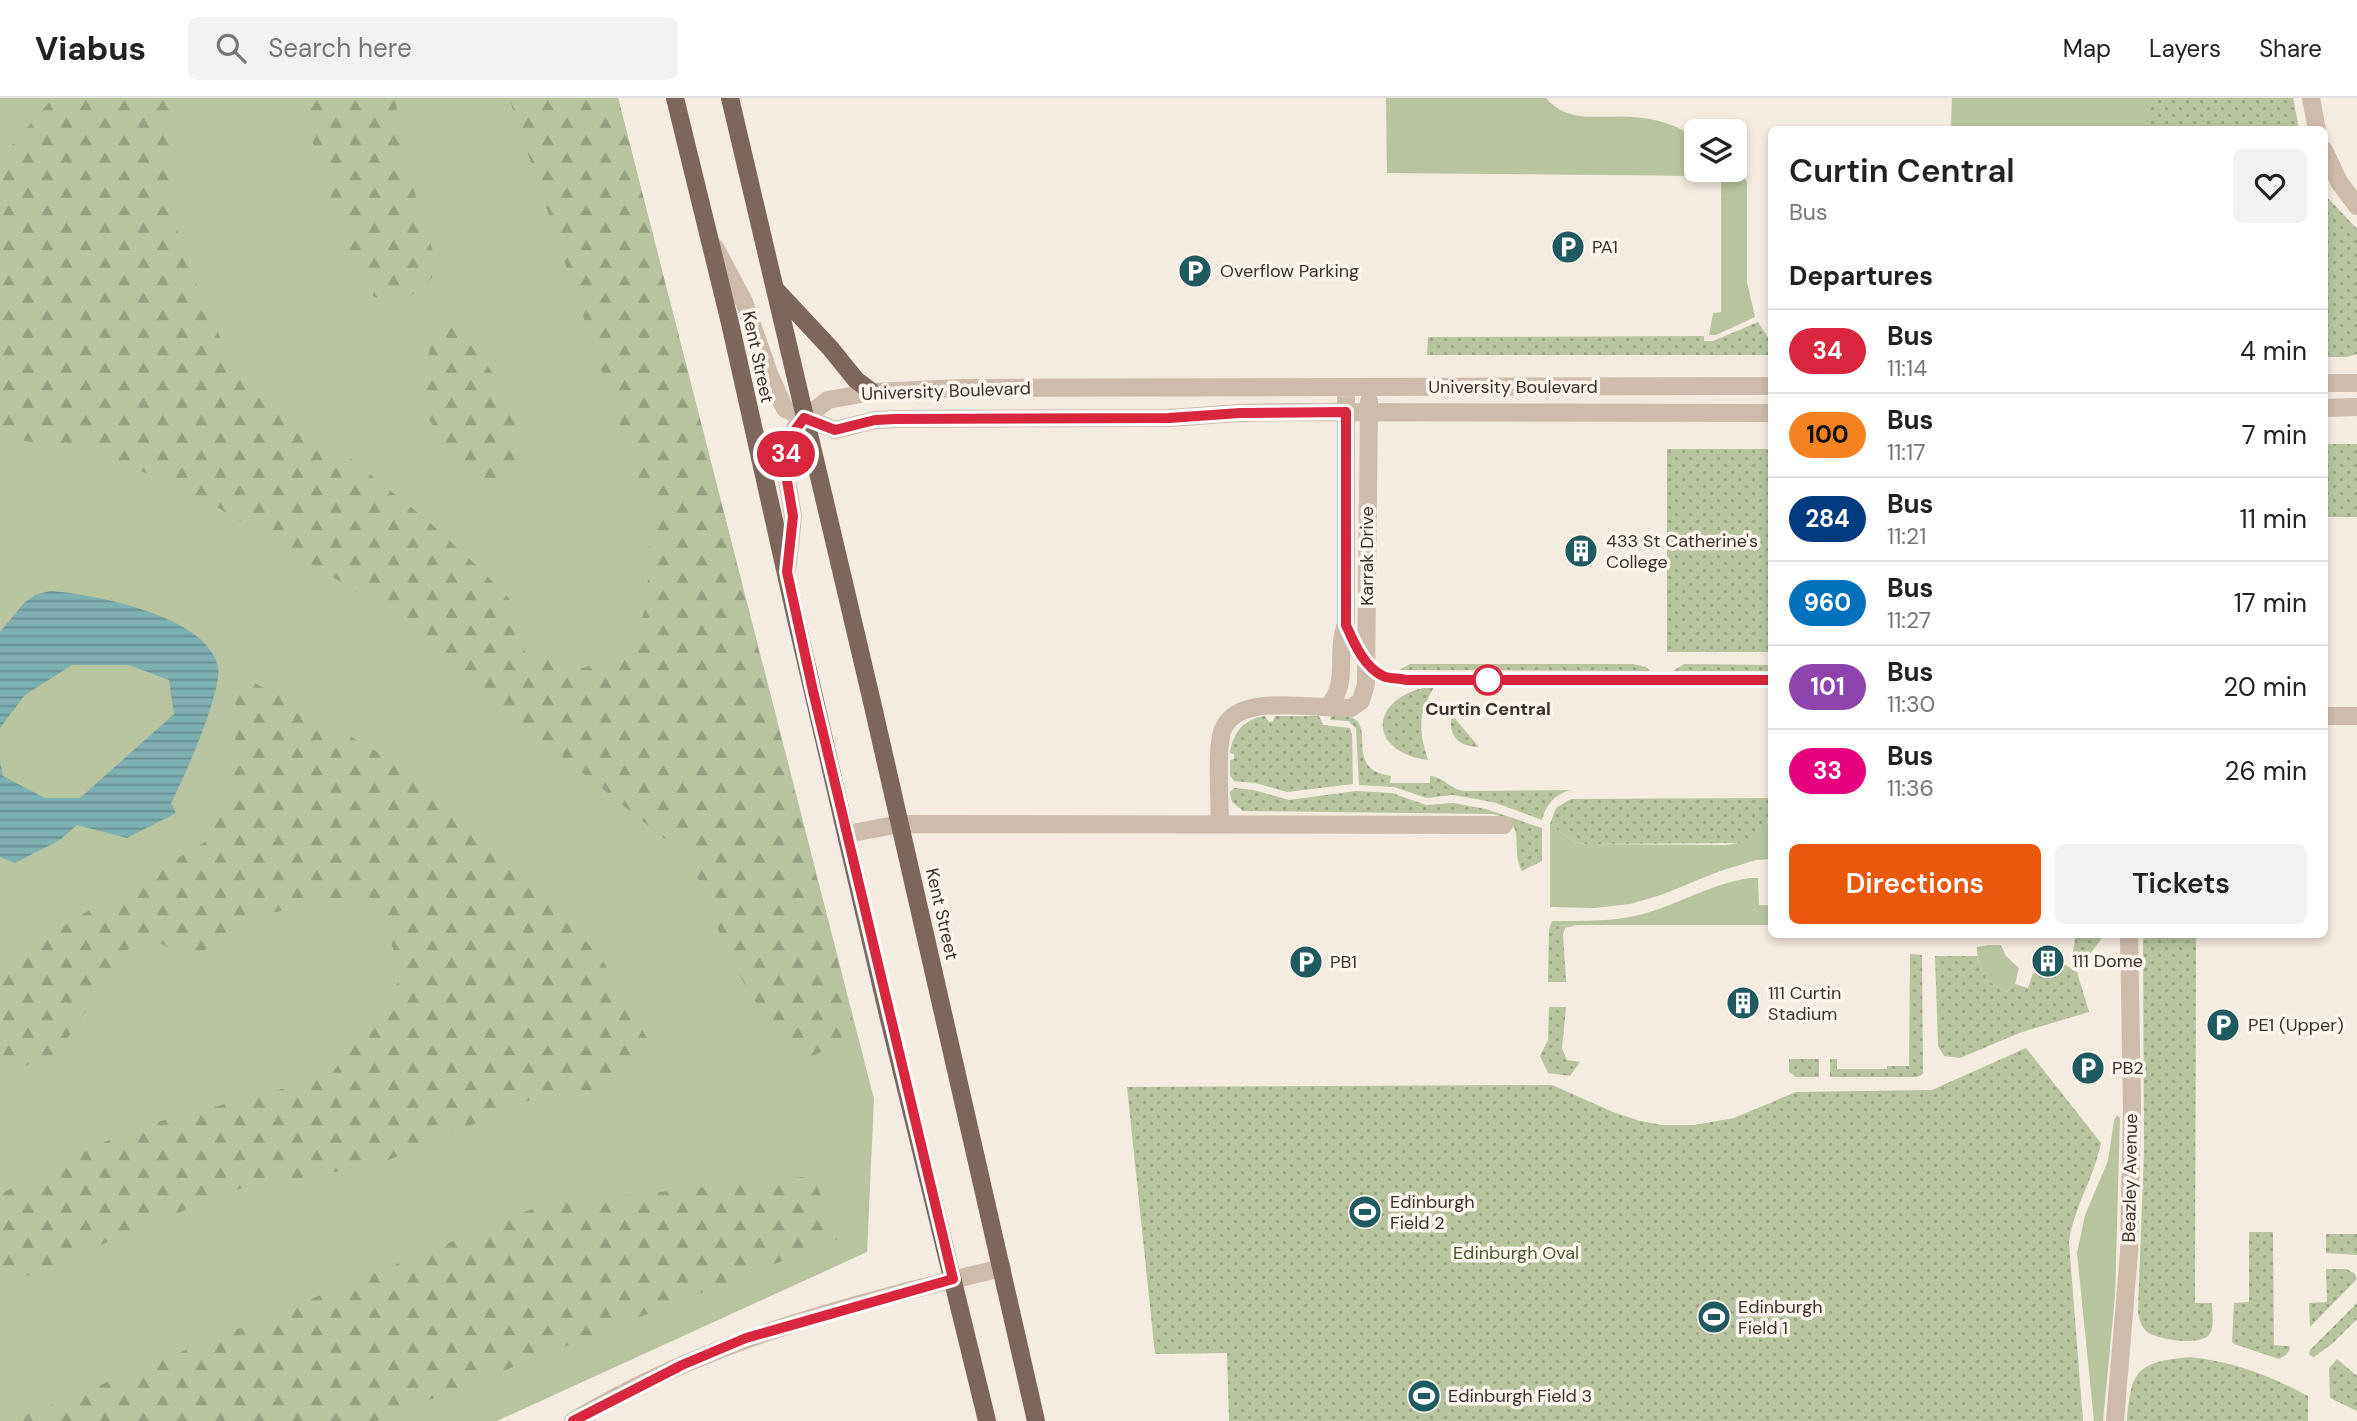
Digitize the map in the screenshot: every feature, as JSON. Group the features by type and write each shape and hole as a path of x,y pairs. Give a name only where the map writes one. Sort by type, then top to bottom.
{"main road":[{"name":"Kent Street","path":"675,98 888,1015 987,1421"},
{"name":"Kent Street","path":"730,98 1036,1421"},
{"path":"774,287 856,380 872,392"}],"street":[{"path":"2311,98 2316,126"},
{"path":"2328,159 2339,182 2357,206"},
{"name":"Kent Street","path":"707,232 744,302 770,376 785,409 804,418 790,437 784,463 793,516 787,572"},
{"path":"2328,383 2357,383"},
{"name":"University Boulevard","path":"804,418 828,400 872,392 961,388 1768,386"},
{"name":"Karrak Drive","path":"1328,706 1339,690 1341,637 1346,625 1346,387"},
{"path":"1369,412 1370,387"},
{"path":"2328,408 2357,407"},
{"name":"University Boulevard","path":"804,418 835,430 875,420 895,419 1169,418 1240,413 1346,412 1768,413"},
{"name":"Karrak Drive","path":"1328,706 1351,708 1361,701 1366,684 1369,412"},
{"path":"1220,824 1221,739 1229,719 1241,710 1252,707 1328,706"},
{"path":"2328,716 2357,716"},
{"path":"848,834 900,824 1504,825"},
{"name":"Beazley Avenue","path":"2115,1421 2129,1253 2132,1107 2129,938"},
{"path":"573,1421 682,1365 746,1338 953,1279 1002,1268"}],"green space":[{"path":"0,98 618,98 874,1099 867,1252 497,1421 0,1421"},
{"path":"53,98 176,98 172,111 167,169 178,233 204,304 240,378 297,416 427,520 477,566 509,598 526,655 583,668 608,661 638,630 647,603 650,513 509,98 618,98 855,1029 813,1057 790,1043 772,1024 743,981 690,859 354,590 220,509 122,462 87,450 0,437 0,159"},
{"path":"298,98 395,98 405,161 434,255 432,278 404,302 374,297 346,245"},
{"path":"1386,98 1546,98 1565,112 1575,115 1650,119 1684,131 1684,176 1387,173"},
{"path":"1952,98 2148,98 2148,126 1951,126"},
{"path":"2148,98 2293,98 2298,126 2148,126"},
{"path":"1721,182 1747,182 1747,282 1755,317 1716,335 1709,335 1713,313 1721,312"},
{"path":"2328,198 2357,229 2357,354 2328,357"},
{"path":"1758,322 1768,337 1768,355 1427,355 1428,337 1704,336 1704,341 1713,341"},
{"path":"476,326 481,356 503,389 523,442 513,485 492,485 459,476 428,417 421,390 434,330"},
{"path":"2328,444 2357,444 2357,517 2328,517"},
{"path":"1667,449 1768,449 1768,652 1667,652"},
{"path":"1410,664 1633,664 1646,667 1650,671 1399,670"},
{"path":"1684,664 1768,665 1768,671 1673,671"},
{"path":"239,675 301,707 406,769 599,954 648,1040 625,1079 593,1093 542,1095 379,1164 233,1190 0,1287 0,1194 131,1129 330,1076 403,976 379,910 353,896 271,913 189,959 140,932 57,1053 0,1076 0,963 208,840 239,760 233,724"},
{"path":"1426,687 1434,687 1421,723 1428,760 1409,755 1394,747 1386,737 1383,726 1385,714 1393,703"},
{"path":"1452,715 1479,747 1466,745 1456,738 1451,728"},
{"path":"1265,716 1269,722 1273,721 1275,716 1319,716 1323,725 1350,728 1353,784 1287,792 1255,783 1234,781 1230,775 1230,760 1234,759 1234,754 1230,753 1234,739 1245,723"},
{"path":"1331,716 1351,717 1359,723 1368,766 1391,776 1390,783 1430,783 1430,776 1465,791 1571,790 1552,800 1542,820 1496,803 1476,799 1452,795 1427,798 1394,787 1359,785 1356,728 1348,721 1330,720"},
{"path":"1234,788 1254,790 1289,800 1356,791 1392,793 1426,805 1453,803 1486,809 1542,828 1542,861 1522,871 1515,830 1504,818 1493,814 1243,811 1232,802 1230,792"},
{"path":"1768,798 1768,821 1755,838 1739,843 1586,844 1574,842 1550,824 1556,808 1571,799"},
{"path":"1768,822 1768,859 1720,871 1661,895 1630,904 1594,908 1550,907 1550,824 1574,842 1586,844 1725,845 1752,838"},
{"path":"1758,878 1759,905 1768,905 1768,925 1577,925 1552,926 1549,929 1552,921 1601,920 1638,915 1723,884"},
{"path":"1576,925 1565,928 1563,934 1566,982 1548,982 1549,929 1552,926"},
{"path":"2075,938 2102,938 2085,961 2073,952"},
{"path":"2143,938 2196,938 2195,1303 2212,1303 2213,1319 2209,1335 2204,1338 2188,1341 2159,1337 2146,1331 2140,1320 2138,1311 2144,1151"},
{"path":"2001,945 2006,956 2019,968 2015,984 2006,992 1988,980 1981,969 1977,947"},
{"path":"1910,954 1922,955 1923,1074 1917,1077 1830,1077 1830,1059 1837,1059 1837,1069 1909,1066"},
{"path":"1935,956 1977,956 1987,978 2006,992 2015,984 2028,988 2033,973 2052,972 2064,964 2077,972 2089,1012 2022,1032 1960,1058 1944,1056 1938,1046"},
{"path":"1549,1007 1566,1007 1562,1048 1567,1060 1580,1062 1570,1076 1548,1073 1540,1056 1548,1040"},
{"name":"Edinburgh Oval","path":"2026,1048 2101,1143 2069,1242 2083,1421 1229,1421 1227,1353 1155,1354 1127,1087 1552,1085 1640,1121 1662,1125 1694,1125 1734,1118 1796,1092 1932,1090"},
{"path":"1789,1059 1819,1059 1819,1077 1796,1077 1789,1072"},
{"path":"2117,1115 2120,1118 2115,1296 2103,1421 2094,1421 2077,1253 2085,1215 2108,1161"},
{"path":"813,1176 838,1239 376,1421 12,1421 544,1204"},
{"path":"2249,1232 2273,1232 2274,1345 2289,1346 2290,1349 2279,1359 2232,1341 2234,1303 2249,1302"},
{"path":"2326,1234 2357,1234 2357,1255 2326,1253"},
{"path":"2326,1269 2347,1269 2355,1274 2356,1280 2310,1327 2309,1303 2327,1302"},
{"path":"2357,1303 2357,1319 2333,1343 2314,1357 2309,1355 2310,1350"},
{"path":"2190,1357 2251,1370 2308,1396 2308,1421 2127,1421 2131,1390 2140,1371 2159,1362"},
{"path":"2337,1359 2357,1376 2357,1411 2330,1398 2329,1368"}],"water":[{"path":"50,591 120,603 172,621 194,634 210,649 218,667 218,679 201,735 171,803 176,813 127,838 77,825 60,840 15,863 0,857 0,761 3,776 45,798 80,798 174,714 169,680 129,665 72,665 25,695 0,728 0,632 24,603 35,595"}],"bus line":[{"name":"34","path":"573,1421 682,1365 746,1338 953,1279 900,1065 787,572 793,516 784,463 790,437 804,418 835,430 875,420 895,419 1169,418 1240,413 1346,412 1346,625 1354,645 1366,662 1383,676 1406,680 1768,680"}],"place":[{"name":"PA1","path":"1568,247"},
{"name":"Overflow Parking","path":"1195,271"},
{"name":"433 St Catherine's College","path":"1581,551"},
{"name":"Curtin Central","path":"1488,680"},
{"name":"111 Dome","path":"2048,961"},
{"name":"PB1","path":"1306,962"},
{"name":"111 Curtin Stadium","path":"1743,1003"},
{"name":"PE1 (Upper)","path":"2223,1025"},
{"name":"PB2","path":"2088,1068"},
{"name":"Edinburgh Field 2","path":"1365,1212"},
{"name":"Edinburgh Field 1","path":"1714,1317"},
{"name":"Edinburgh Field 3","path":"1424,1396"}]}
